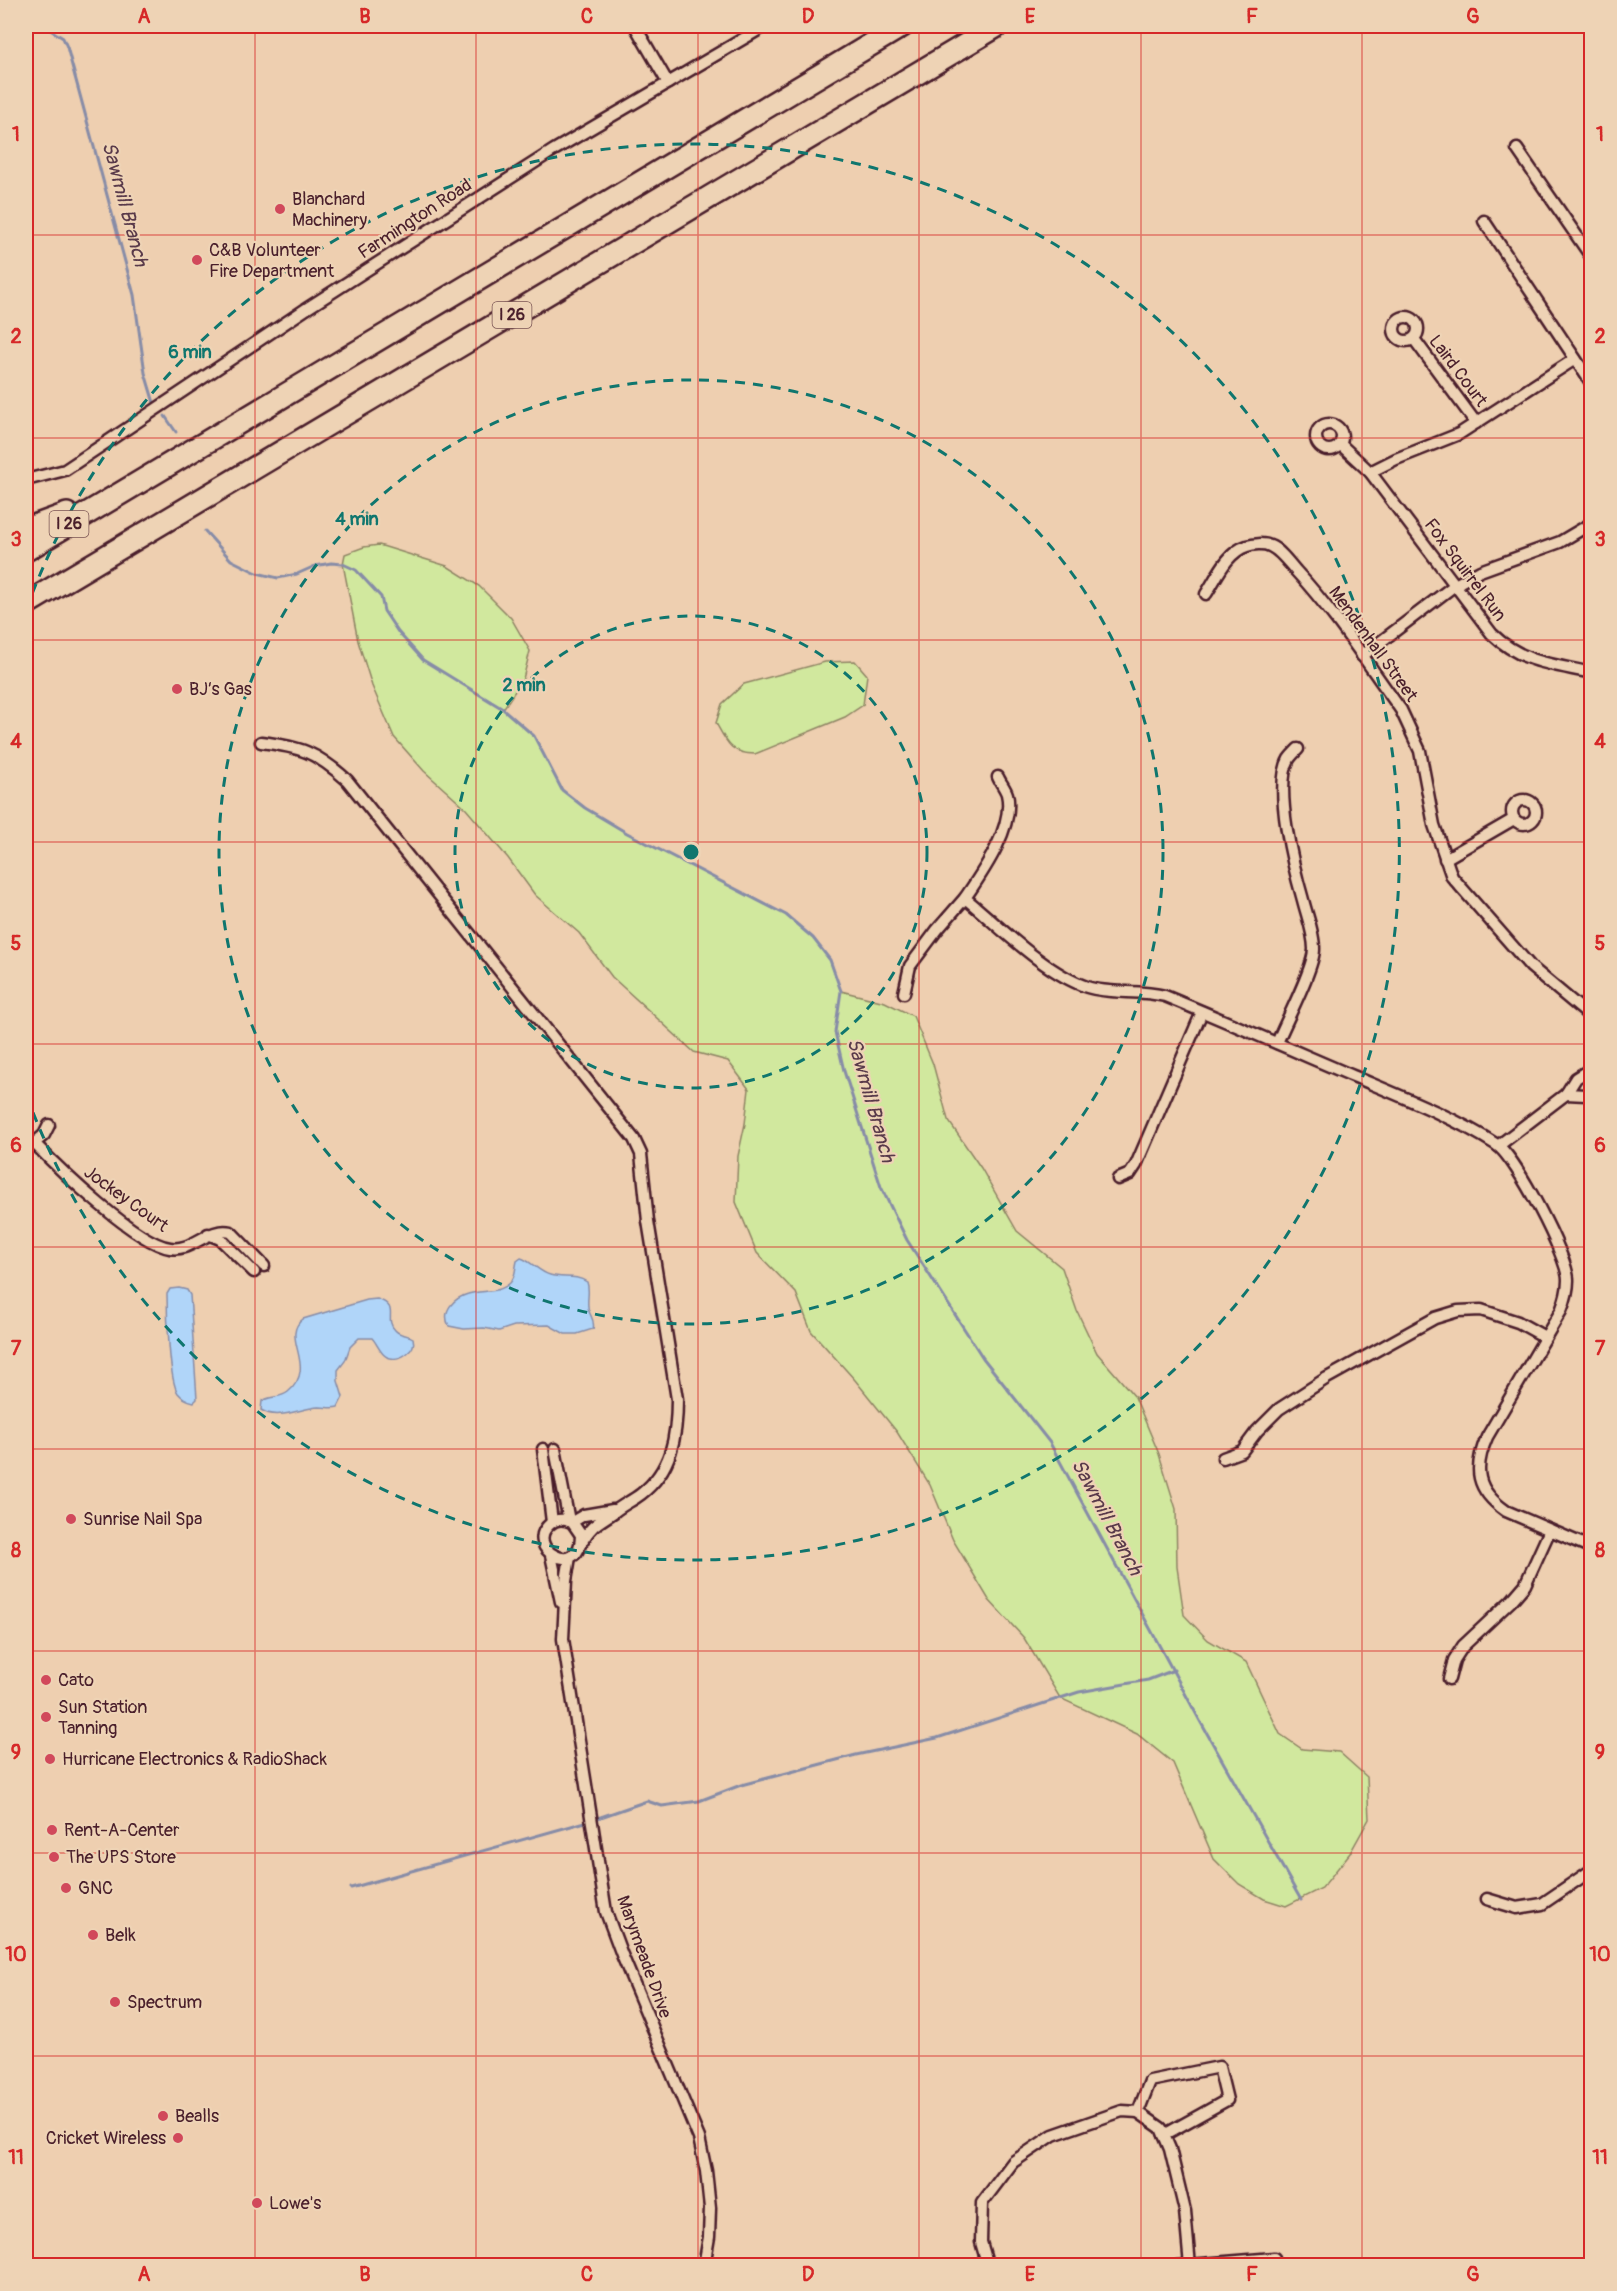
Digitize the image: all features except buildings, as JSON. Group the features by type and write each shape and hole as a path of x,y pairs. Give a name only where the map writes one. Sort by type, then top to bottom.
{"highway":[{"name":"I 26","path":"26,550 902,26"},
{"name":"I 26","path":"26,604 998,26"},
{"path":"26,529 113,498"},
{"path":"26,620 102,559"}],"street":[{"path":"635,26 669,83"},
{"name":"Farmington Road","path":"26,480 65,470 306,309 515,175 765,26"},
{"path":"1517,149 1592,258"},
{"path":"1484,221 1592,384"},
{"name":"Laird Court","path":"1414,339 1476,423"},
{"path":"1370,472 1459,434 1575,359"},
{"name":"Fox Squirrel Run","path":"1340,444 1370,472 1492,634 1505,647 1534,660 1592,673"},
{"path":"1362,656 1455,585 1480,571 1560,543 1592,523"},
{"name":"Mendenhall Street","path":"1206,594 1227,560 1236,552 1246,546 1269,545 1283,556 1316,592 1401,710 1420,751 1434,825 1452,877 1531,967 1592,1018"},
{"path":"261,742 293,746 311,753 328,762 347,780 634,1139 641,1154 648,1221 676,1399 677,1424 674,1445 667,1464 641,1494 590,1527 578,1548 564,1558 551,1555 545,1548 543,1539 547,1526 552,1522 561,1520 571,1522 584,1515 607,1512 622,1506"},
{"path":"1277,1043 1311,964 1314,948 1297,879 1283,803 1285,769 1289,759 1298,749"},
{"path":"904,993 910,966 965,898 992,858 1003,830 1007,794 998,777"},
{"path":"1445,859 1514,819"},
{"path":"965,898 1051,967 1075,982 1106,991 1153,993 1203,1012 1384,1089 1462,1125 1498,1146 1521,1176 1565,1265 1568,1280 1566,1298 1487,1437 1478,1466 1479,1478 1484,1490 1506,1511 1592,1548"},
{"path":"1118,1179 1130,1174 1136,1165 1203,1012"},
{"path":"1498,1146 1566,1094 1576,1078 1592,1068"},
{"path":"1566,1094 1586,1095 1592,1092"},
{"name":"Jockey Court","path":"49,1125 44,1134 30,1147 97,1202 154,1243 170,1248 183,1248 208,1234 224,1230 231,1232 259,1269"},
{"path":"1223,1458 1242,1451 1257,1431 1279,1409 1327,1378 1435,1318 1458,1311 1481,1310 1509,1318 1545,1337"},
{"path":"543,1449 552,1522"},
{"path":"555,1449 571,1522 581,1535 578,1548"},
{"path":"1449,1679 1454,1660 1463,1646 1525,1585 1550,1530"},
{"name":"Marymeade Drive","path":"578,1548 570,1557 566,1581 563,1639 606,1912 699,2138 710,2208 709,2237 704,2265"},
{"name":"Marymeade Drive","path":"551,1555 565,1616"},
{"path":"1487,1899 1517,1908 1542,1904 1592,1870"},
{"path":"1138,2112 1150,2081 1219,2067 1227,2100 1164,2135"},
{"path":"988,2265 981,2242 982,2203 1013,2163 1053,2135 1122,2111 1138,2112 1161,2128 1170,2149 1185,2211 1190,2265"},
{"path":"1177,2265 1274,2258"}],"green space":[{"path":"379,545 447,566 479,586 511,618 530,651 523,679 503,709 534,736 562,790 585,808 627,833 786,915 813,938 830,960 841,991 885,1002 913,1016 933,1064 948,1120 981,1168 1017,1231 1062,1268 1077,1311 1097,1353 1135,1397 1159,1454 1176,1509 1177,1567 1184,1615 1208,1640 1246,1662 1280,1734 1302,1749 1339,1752 1367,1777 1369,1819 1350,1853 1322,1888 1286,1906 1264,1899 1239,1884 1214,1859 1173,1763 1137,1734 1060,1698 1024,1638 989,1600 953,1540 930,1485 897,1432 811,1331 796,1293 757,1253 736,1202 738,1156 749,1089 728,1061 694,1052 612,977 579,933 535,895 508,858 466,809 424,771 394,737 372,686 358,641 343,564 345,554 364,547"},
{"path":"855,661 867,675 863,705 845,717 755,754 740,752 731,746 716,723 722,704 744,684 825,662"}],"water":[{"path":"521,1258 550,1275 578,1278 587,1282 588,1309 593,1329 577,1334 565,1334 549,1325 514,1326 499,1331 449,1326 448,1310 454,1302 468,1294 505,1287 513,1278 517,1261"},
{"path":"170,1289 187,1290 190,1295 197,1399 194,1402 178,1393 172,1375 167,1294"},
{"path":"377,1299 384,1302 390,1309 390,1321 395,1330 413,1338 414,1343 410,1351 402,1357 387,1357 372,1338 359,1338 350,1347 345,1361 338,1370 338,1381 343,1397 338,1407 319,1407 282,1414 261,1410 262,1401 285,1394 297,1382 300,1362 295,1334 297,1326 303,1319"}],"waterway":[{"name":"Sawmill Branch","path":"44,26 63,38 67,47 134,295 145,373 154,403"},
{"name":"Sawmill Branch","path":"165,416 176,432"},
{"name":"Sawmill Branch","path":"205,531 231,560 257,573 278,578 331,563 343,564 356,570 381,597 384,611 398,632 423,660 503,709 534,736 562,790 585,808 627,833 786,915 813,938 830,960 841,991 835,1032 844,1071 881,1187 907,1240 983,1358 1050,1443 1200,1721 1301,1900"},
{"path":"595,1819 647,1801 662,1806 699,1801 741,1785 856,1755 937,1738 1079,1692 1148,1680 1174,1670"},
{"path":"351,1888 589,1821"}],"place":[{"name":"Blanchard Machinery","path":"280,209"},
{"name":"C&B Volunteer Fire Department","path":"197,260"},
{"name":"BJ’s Gas","path":"177,689"},
{"name":"Sunrise Nail Spa","path":"71,1519"},
{"name":"Cato","path":"46,1680"},
{"name":"Sun Station Tanning","path":"46,1717"},
{"name":"Hurricane Electronics & RadioShack","path":"50,1759"},
{"name":"Rent-A-Center","path":"52,1830"},
{"name":"The UPS Store","path":"54,1857"},
{"name":"GNC","path":"66,1888"},
{"name":"Belk","path":"93,1935"},
{"name":"Spectrum","path":"115,2002"},
{"name":"Bealls","path":"163,2116"},
{"name":"Cricket Wireless","path":"178,2138"},
{"name":"Lowe's","path":"257,2203"}]}
